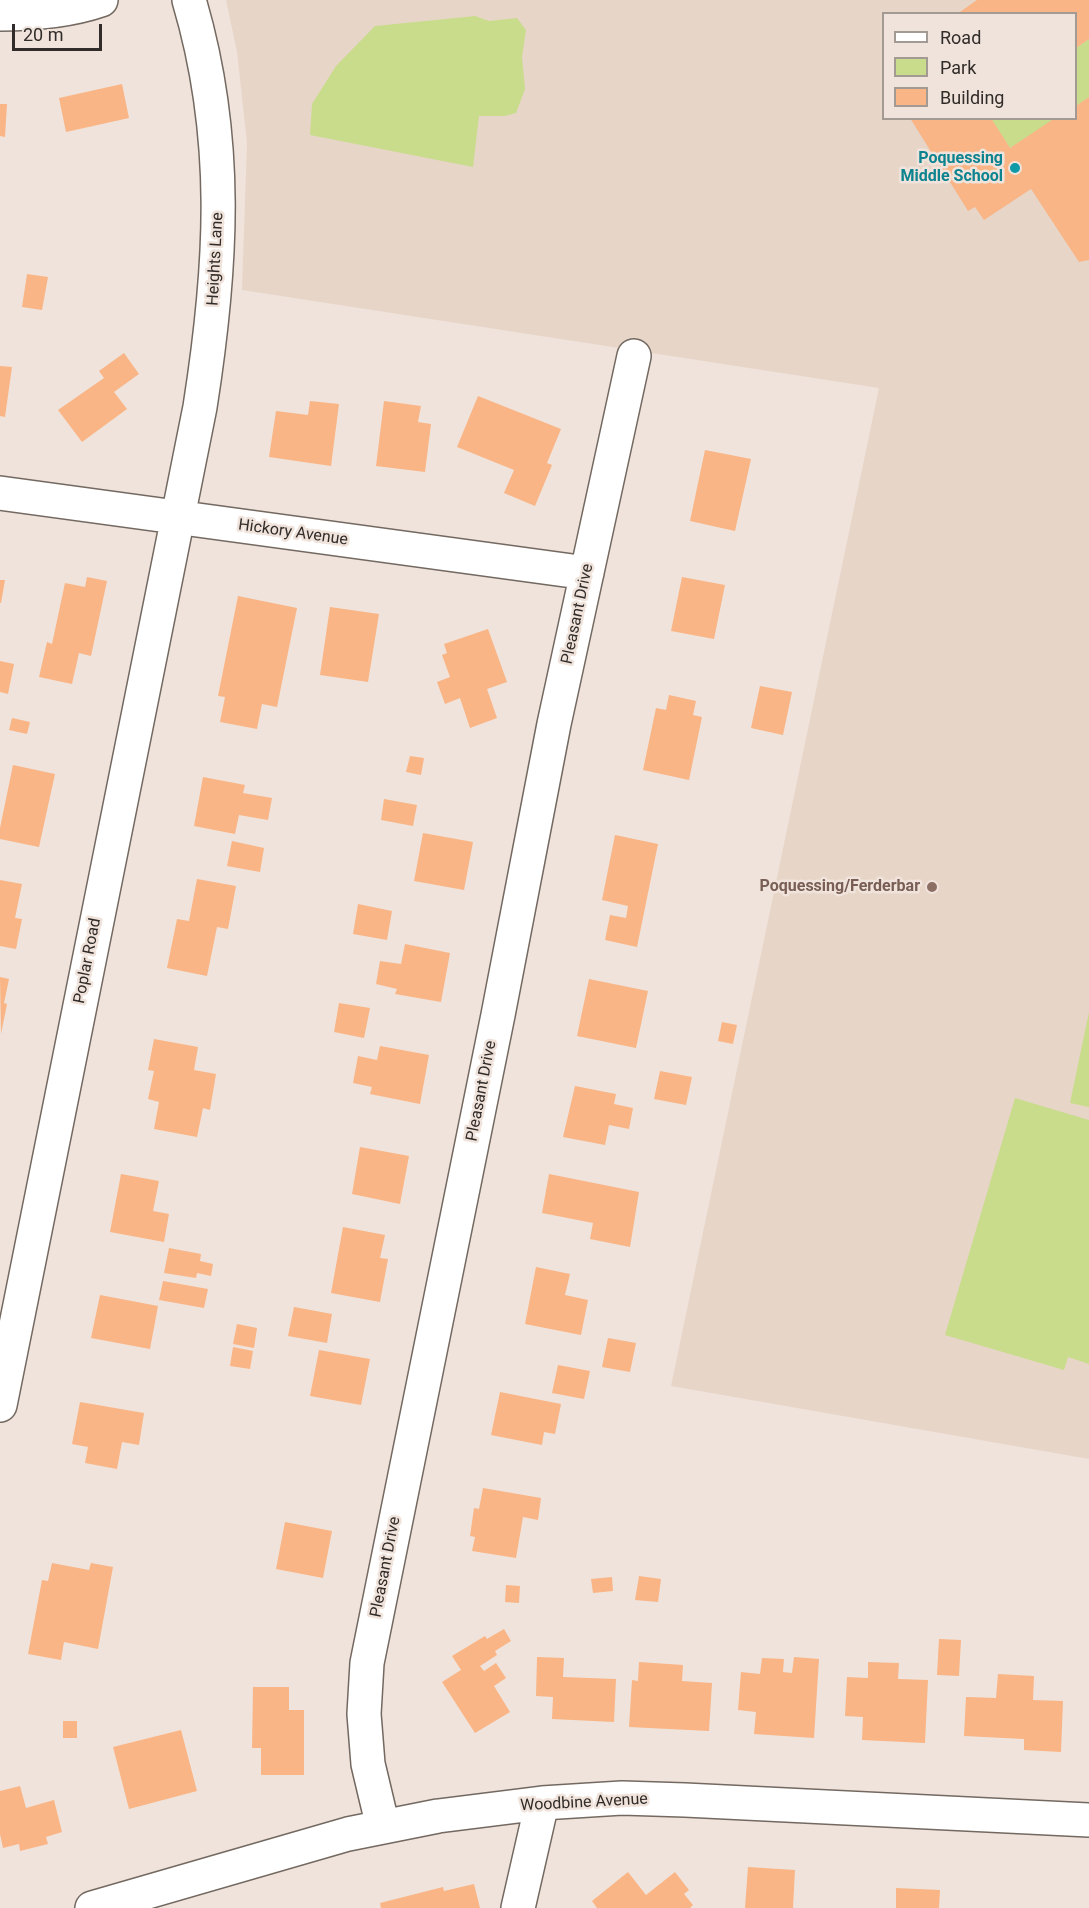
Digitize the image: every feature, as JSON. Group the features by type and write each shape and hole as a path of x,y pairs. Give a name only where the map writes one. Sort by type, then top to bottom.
{"street":[{"path":"0,15 33,14 86,5 101,0"},
{"name":"Heights Lane","path":"177,517 200,407 212,331 218,254 219,177 209,80 189,0"},
{"name":"Pleasant Drive","path":"383,1827 368,1764 364,1714 367,1663 554,724 634,356"},
{"name":"Hickory Avenue","path":"0,493 587,573"},
{"name":"Poplar Road","path":"0,1405 177,517"},
{"name":"Woodbine Avenue","path":"92,1908 348,1834 438,1816 542,1803 622,1798 1089,1820"},
{"path":"518,1908 542,1803"}],"shaded area":[{"name":"Poquessing/Ferderbar","path":"226,0 1089,0 1089,1459 671,1386 879,388 242,290 247,143 237,52"}],"green space":[{"path":"475,16 489,21 517,18 526,30 522,57 525,89 516,113 505,116 479,116 473,167 310,135 312,104 336,66 375,26"},
{"path":"1089,39 1089,97 1077,105 1077,47"},
{"path":"992,120 1053,120 1010,148"},
{"path":"1089,1012 1089,1107 1070,1103"},
{"path":"1015,1098 1089,1120 1089,1364 1068,1357 1064,1370 945,1335"}],"building":[{"path":"977,0 1089,0 1089,39 1077,47 1077,12 960,12"},
{"path":"122,84 129,118 66,132 59,98"},
{"name":"Poquessing Middle School","path":"1089,97 1089,260 1079,262 1031,189 984,220 975,207 968,211 911,120 992,120 1010,148 1052,120 1077,120 1077,105"},
{"path":"0,104 7,104 5,137 0,136"},
{"path":"27,274 48,277 42,310 22,307"},
{"path":"124,353 139,374 114,392 127,409 82,442 58,410 104,378 99,371"},
{"path":"0,366 12,367 5,417 0,416"},
{"path":"478,396 561,429 547,463 552,465 535,506 504,493 514,470 457,447"},
{"path":"310,401 339,404 331,466 269,457 276,411 308,415"},
{"path":"384,401 421,406 418,422 431,424 425,472 376,466"},
{"path":"705,450 751,459 735,531 690,521"},
{"path":"87,577 107,581 91,656 79,653 72,684 39,677 47,642 52,644 65,583 85,587"},
{"path":"682,577 725,585 714,639 671,631"},
{"path":"0,580 5,580 1,603 0,603"},
{"path":"238,596 297,608 277,707 262,704 257,729 220,722 225,697 218,696"},
{"path":"330,607 379,614 368,682 320,675"},
{"path":"488,629 507,682 487,689 497,718 470,728 460,698 445,704 437,682 450,677 442,655 447,653 444,644"},
{"path":"0,661 14,664 8,694 0,692"},
{"path":"760,686 792,692 783,735 751,728"},
{"path":"669,695 696,701 693,715 702,717 689,780 643,770 656,708 666,710"},
{"path":"12,718 30,722 27,734 9,730"},
{"path":"410,756 424,758 421,775 406,772"},
{"path":"13,765 55,774 39,847 0,839 0,828"},
{"path":"203,777 245,785 243,793 272,798 268,820 239,815 235,834 194,826"},
{"path":"384,799 417,805 413,826 381,820"},
{"path":"423,833 473,842 464,890 414,881"},
{"path":"615,835 658,844 637,947 605,940 610,915 626,918 628,906 602,900"},
{"path":"232,841 264,848 260,872 227,866"},
{"path":"197,879 236,886 228,929 217,927 207,976 167,968 177,919 189,921"},
{"path":"0,880 22,884 15,918 22,919 16,949 0,946"},
{"path":"358,904 392,911 387,940 353,934"},
{"path":"405,944 450,953 441,1002 395,994 397,989 376,984 380,961 401,964"},
{"path":"0,977 9,979 1,1034"},
{"path":"589,979 648,991 636,1048 577,1036"},
{"path":"339,1003 370,1008 364,1038 334,1032"},
{"path":"722,1022 737,1025 733,1044 718,1041"},
{"path":"154,1039 198,1047 194,1070 216,1074 210,1110 203,1108 197,1137 154,1129 159,1102 148,1099 154,1071 148,1070"},
{"path":"380,1046 429,1055 420,1104 370,1094 372,1087 353,1083 358,1056 377,1060"},
{"path":"660,1071 692,1077 686,1105 654,1099"},
{"path":"575,1086 616,1094 614,1104 633,1108 629,1129 609,1125 605,1145 563,1137"},
{"path":"360,1147 409,1156 400,1204 352,1194"},
{"path":"121,1174 159,1181 153,1211 169,1214 164,1242 110,1232"},
{"path":"549,1174 639,1192 630,1247 590,1239 593,1223 542,1213"},
{"path":"343,1227 385,1235 380,1258 388,1259 380,1302 331,1293"},
{"path":"169,1248 201,1254 200,1261 213,1264 211,1276 197,1273 196,1278 164,1273"},
{"path":"536,1267 570,1274 565,1295 588,1300 581,1335 525,1324"},
{"path":"163,1281 208,1289 204,1308 159,1300"},
{"path":"100,1295 158,1306 150,1349 91,1338"},
{"path":"294,1307 332,1314 327,1343 288,1336"},
{"path":"237,1324 257,1328 254,1348 233,1344"},
{"path":"608,1338 636,1343 630,1372 602,1367"},
{"path":"233,1347 253,1351 250,1369 230,1366"},
{"path":"319,1350 370,1359 361,1405 310,1396"},
{"path":"558,1365 590,1371 584,1399 552,1393"},
{"path":"500,1392 561,1404 555,1434 544,1432 542,1445 491,1435"},
{"path":"80,1402 144,1413 139,1445 122,1442 117,1469 85,1463 88,1447 72,1444"},
{"path":"483,1488 541,1498 538,1520 523,1517 516,1558 472,1551 475,1537 470,1536 474,1508 479,1509"},
{"path":"285,1522 332,1531 323,1578 276,1569"},
{"path":"52,1563 89,1570 91,1563 113,1567 98,1649 64,1642 61,1660 28,1654 42,1580 48,1581"},
{"path":"639,1576 661,1579 658,1602 635,1600"},
{"path":"612,1577 613,1591 593,1593 591,1579"},
{"path":"506,1585 520,1586 519,1603 505,1602"},
{"path":"504,1629 511,1641 495,1651 497,1655 480,1666 484,1671 496,1663 506,1678 494,1686 510,1712 475,1733 442,1682 461,1670 452,1656 485,1636 487,1639"},
{"path":"939,1639 961,1640 959,1676 937,1675"},
{"path":"537,1657 564,1658 563,1677 616,1679 614,1722 552,1719 553,1697 536,1696"},
{"path":"794,1657 819,1659 814,1738 754,1734 756,1712 738,1710 741,1672 760,1674 762,1658 784,1659 783,1672 792,1673"},
{"path":"639,1662 683,1665 682,1681 712,1683 709,1731 629,1727 632,1680 638,1681"},
{"path":"868,1662 899,1663 898,1679 928,1680 925,1743 862,1740 863,1717 845,1716 847,1677 868,1678"},
{"path":"998,1674 1034,1676 1033,1700 1063,1701 1061,1752 1024,1750 1024,1739 964,1736 966,1697 996,1698"},
{"path":"253,1687 289,1687 289,1710 304,1710 304,1775 261,1775 261,1748 252,1748"},
{"path":"63,1721 77,1721 77,1738 63,1738"},
{"path":"181,1730 197,1791 129,1809 113,1747"},
{"path":"20,1786 26,1808 54,1800 62,1832 46,1837 48,1844 20,1851 19,1844 3,1848 0,1834 0,1791"},
{"path":"748,1867 795,1870 793,1908 745,1908"},
{"path":"628,1872 646,1895 675,1872 689,1890 684,1894 693,1905 690,1908 597,1908 592,1901"},
{"path":"474,1884 480,1908 381,1908 380,1903 443,1887 444,1891"},
{"path":"896,1888 940,1890 939,1908 896,1908"}],"place":[{"name":"Poquessing Middle School","path":"1015,168"},
{"name":"Poquessing/Ferderbar","path":"932,887"}]}
